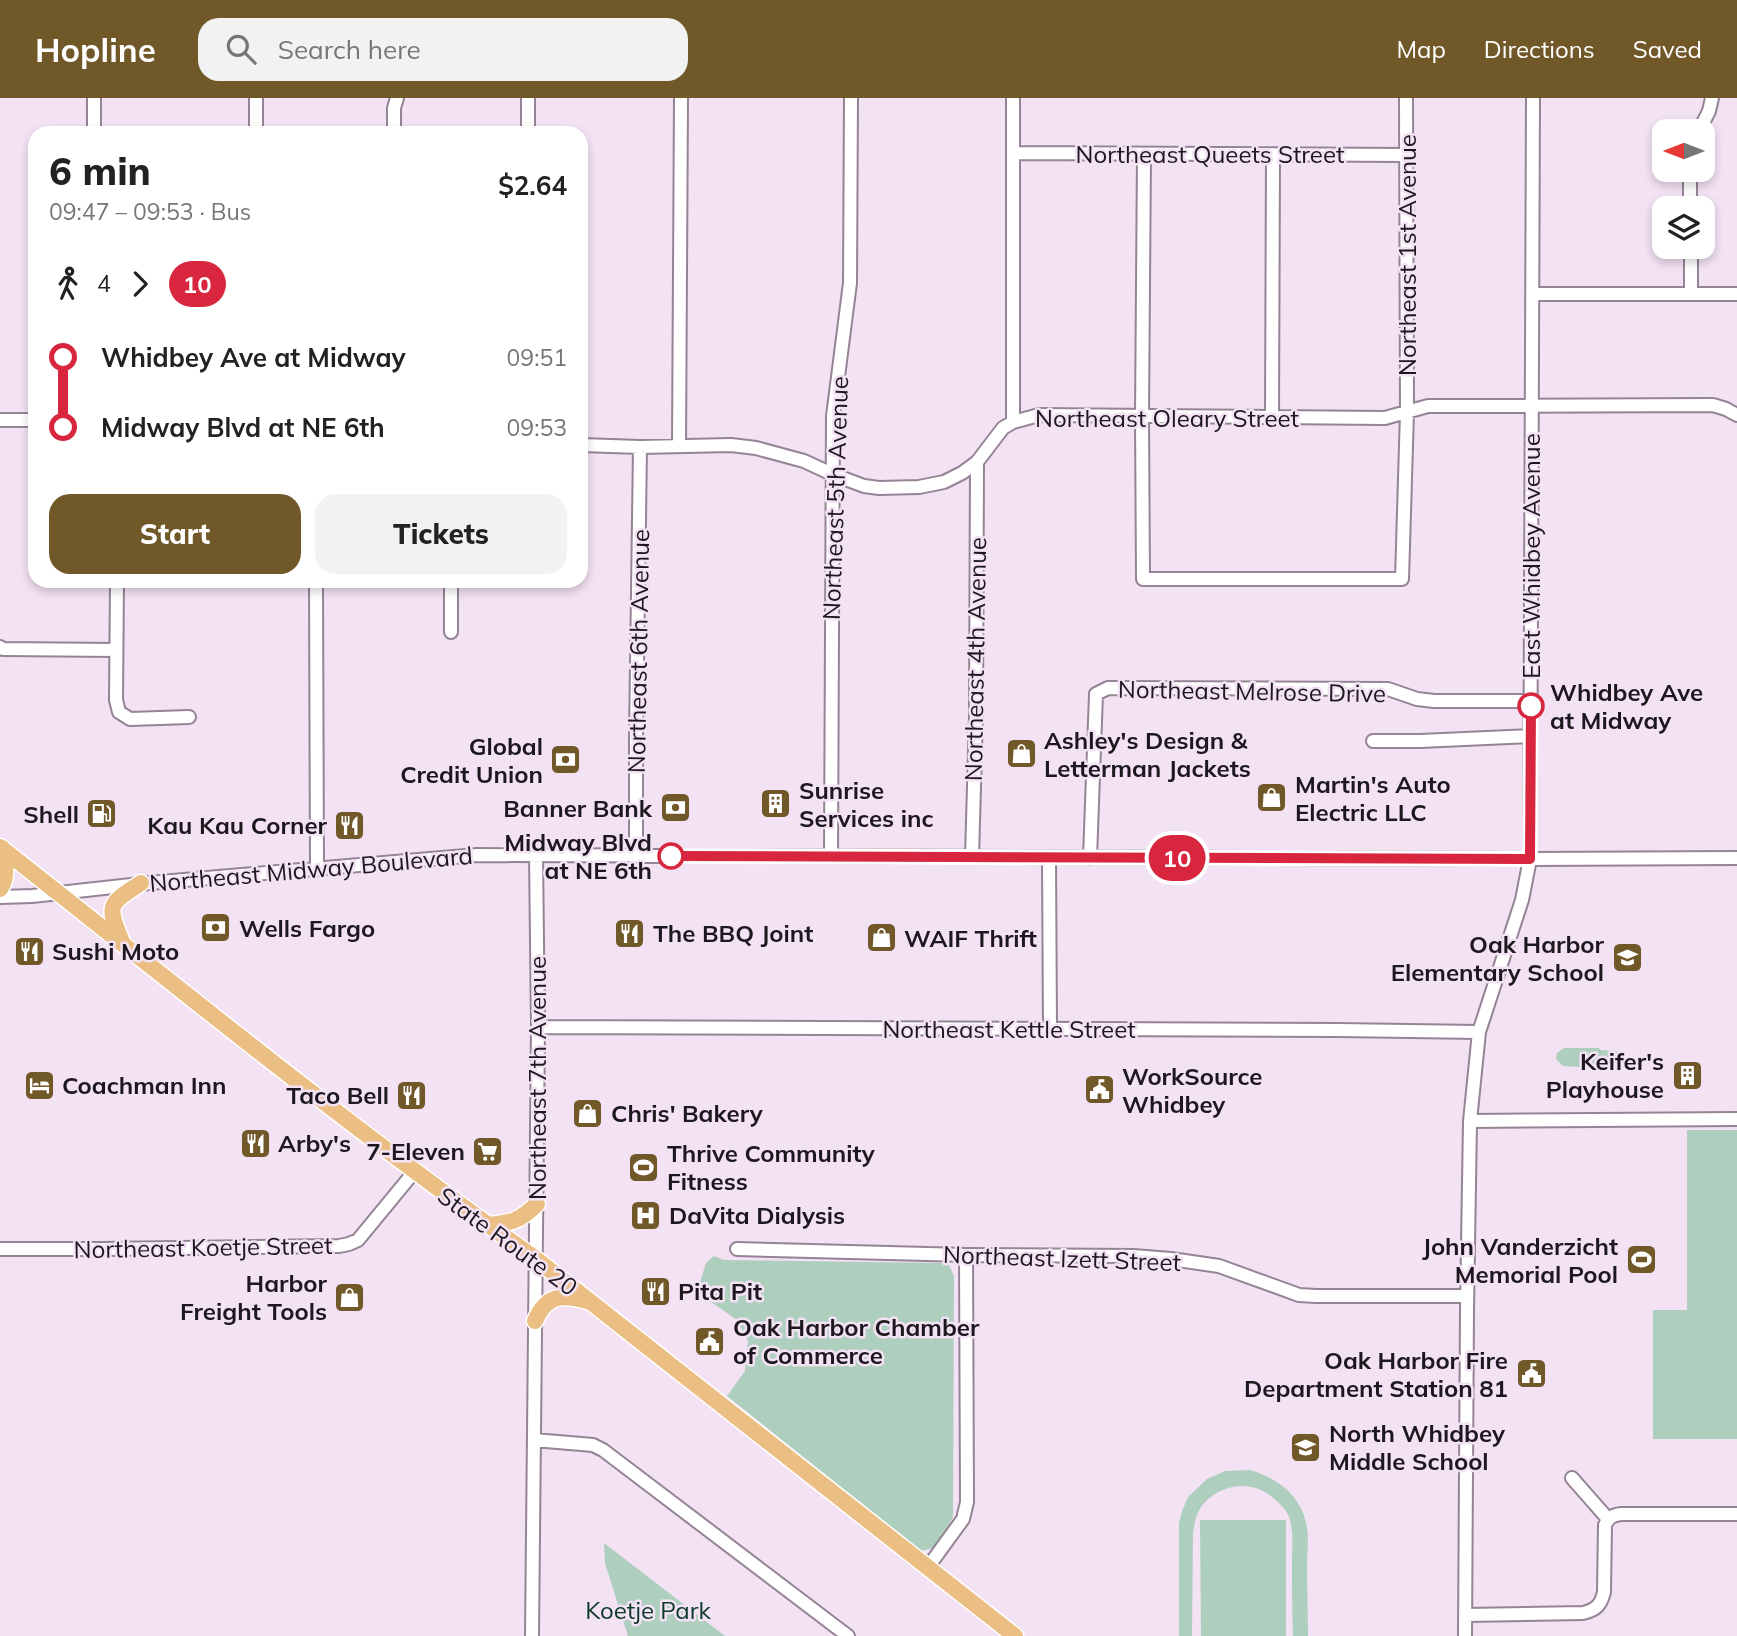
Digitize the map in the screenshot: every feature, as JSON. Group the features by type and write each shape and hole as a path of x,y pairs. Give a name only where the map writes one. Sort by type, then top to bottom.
{"main road":[{"path":"0,889 6,874 1,847"},
{"name":"State Route 20","path":"1,847 414,1172 536,1259 1015,1636"},
{"path":"123,944 112,909 124,894 141,883"},
{"path":"488,1225 511,1223 537,1204"},
{"path":"535,1321 540,1310 553,1299 578,1299 591,1303"}],"street":[{"path":"94,98 94,126"},
{"path":"256,98 256,126"},
{"path":"394,126 397,98"},
{"path":"528,98 528,126"},
{"path":"679,446 681,98"},
{"name":"Northeast 5th Avenue","path":"831,856 833,416 850,283 851,98"},
{"path":"1013,98 1013,422"},
{"name":"Northeast 1st Avenue","path":"1142,416 1143,579 1402,579 1407,412 1406,98"},
{"name":"East Whidbey Avenue","path":"1465,1636 1470,1121 1479,1032 1522,900 1530,859 1533,98"},
{"path":"1705,119 1712,98"},
{"name":"Northeast Queets Street","path":"1013,153 1407,155"},
{"path":"1142,416 1144,154"},
{"path":"1272,417 1273,155"},
{"path":"1691,259 1691,294"},
{"path":"1533,294 1737,294"},
{"name":"Northeast Oleary Street","path":"588,445 756,447 804,461 864,486 879,488 944,482 977,461 1003,428 1013,422 1039,415 1385,418 1428,405 1713,405 1737,415"},
{"path":"0,420 28,420"},
{"name":"Northeast 6th Avenue","path":"636,856 640,447"},
{"name":"Northeast 4th Avenue","path":"972,857 976,716 977,461"},
{"path":"117,588 116,699 119,712 130,719 190,717"},
{"path":"316,588 317,869"},
{"path":"451,588 451,632"},
{"path":"0,647 116,650"},
{"name":"Northeast Melrose Drive","path":"1090,858 1096,694 1108,688 1388,689 1416,699 1434,701 1531,701"},
{"path":"1373,741 1531,736"},
{"name":"Northeast Midway Boulevard","path":"0,897 477,855 1737,858"},
{"name":"Northeast 7th Avenue","path":"532,1636 538,1027 536,855"},
{"path":"1049,858 1050,1029"},
{"name":"Northeast Kettle Street","path":"538,1027 1479,1032"},
{"path":"1470,1121 1737,1119"},
{"name":"Northeast Koetje Street","path":"0,1249 339,1246 358,1240 414,1172"},
{"name":"Northeast Izett Street","path":"737,1249 1127,1256 1219,1266 1307,1295 1467,1296"},
{"path":"929,1567 963,1519 967,1502 966,1255"},
{"path":"534,1440 593,1445 603,1450 848,1636"},
{"path":"1572,1478 1608,1519"},
{"path":"1608,1519 1621,1514 1737,1514"},
{"path":"1465,1615 1583,1613 1598,1607 1604,1592 1604,1533 1608,1519"}],"green space":[{"path":"1564,1048 1617,1051 1617,1066 1563,1066 1556,1059 1557,1053"},
{"path":"1687,1130 1737,1130 1737,1439 1653,1439 1653,1310 1687,1310"},
{"path":"714,1256 724,1260 949,1265 954,1276 953,1517 937,1547 921,1551 727,1396 745,1371 748,1341 737,1320 697,1292 706,1263"},
{"path":"1250,1470 1270,1478 1288,1490 1305,1517 1308,1537 1308,1636 1293,1636 1292,1527 1289,1517 1272,1497 1254,1487 1244,1486 1216,1493 1198,1513 1193,1533 1192,1636 1179,1636 1179,1523 1182,1511 1188,1497 1207,1479 1225,1471"},
{"path":"1200,1520 1286,1520 1286,1636 1201,1636"},
{"name":"Koetje Park","path":"604,1543 725,1636 628,1636 605,1563"}],"bus line":[{"name":"10","path":"671,856 1530,859 1531,706"}],"place":[{"name":"Whidbey Ave at Midway","path":"1531,706"},
{"name":"Ashley's Design & Letterman Jackets","path":"1021,754"},
{"name":"Global Credit Union","path":"566,760"},
{"name":"Martin's Auto Electric LLC","path":"1272,798"},
{"name":"Sunrise Services inc","path":"776,804"},
{"name":"Banner Bank","path":"675,808"},
{"name":"Shell","path":"102,814"},
{"name":"Kau Kau Corner","path":"350,825"},
{"name":"Midway Blvd at NE 6th","path":"671,856"},
{"name":"Wells Fargo","path":"216,928"},
{"name":"The BBQ Joint","path":"630,933"},
{"name":"WAIF Thrift","path":"881,938"},
{"name":"Sushi Moto","path":"29,951"},
{"name":"Oak Harbor Elementary School","path":"1627,958"},
{"name":"Keifer's Playhouse","path":"1687,1075"},
{"name":"Coachman Inn","path":"39,1085"},
{"name":"WorkSource Whidbey","path":"1099,1090"},
{"name":"Taco Bell","path":"412,1095"},
{"name":"Chris' Bakery","path":"588,1113"},
{"name":"Arby's","path":"255,1143"},
{"name":"7-Eleven","path":"488,1151"},
{"name":"Thrive Community Fitness","path":"644,1167"},
{"name":"DaVita Dialysis","path":"646,1215"},
{"name":"John Vanderzicht Memorial Pool","path":"1641,1260"},
{"name":"Pita Pit","path":"655,1291"},
{"name":"Harbor Freight Tools","path":"350,1297"},
{"name":"Oak Harbor Chamber of Commerce","path":"710,1341"},
{"name":"Oak Harbor Fire Department Station 81","path":"1531,1374"},
{"name":"North Whidbey Middle School","path":"1306,1447"}]}
